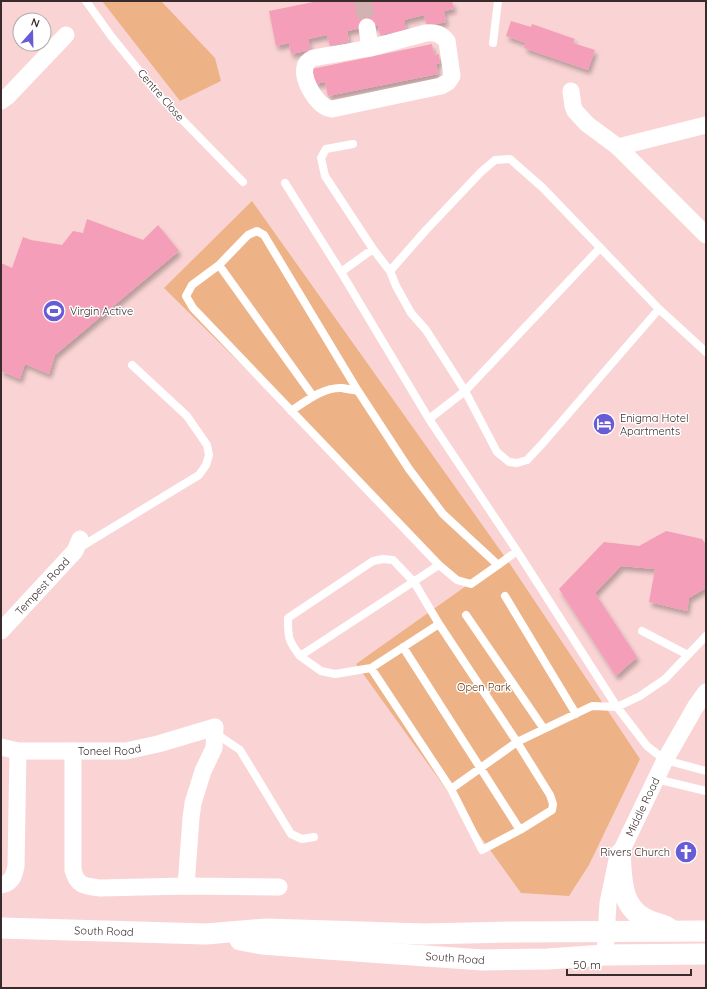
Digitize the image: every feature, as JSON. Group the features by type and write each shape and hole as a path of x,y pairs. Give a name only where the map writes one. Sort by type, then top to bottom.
{"street":[{"path":"367,27 370,48"},
{"path":"426,33 438,33 444,37 447,42 452,76 450,80 441,86 332,109 321,104 308,84 304,68 308,61 316,57 370,48 426,33"},
{"path":"1,101 8,96 66,35"},
{"path":"572,91 573,106 575,111 591,127 618,147 706,235"},
{"path":"618,147 706,125"},
{"name":"Tempest Road","path":"1,631 78,545"},
{"name":"Middle Road","path":"605,955 605,932 608,903 614,872 620,854 665,760 696,706 706,692"},
{"path":"186,886 193,803 203,771 214,748 215,730"},
{"name":"Toneel Road","path":"1,747 18,751 126,751 215,730"},
{"path":"1,884 10,881 13,878 16,866 18,751"},
{"path":"73,751 73,870 79,884 100,888 186,886 279,887"},
{"path":"620,854 623,888 626,898 632,908 644,918 677,931"},
{"name":"South Road","path":"1,928 206,934 266,929 424,934 706,931"},
{"name":"South Road","path":"206,934 262,944 483,960 548,959 605,955 706,954"}],"lane":[{"name":"Centre Close","path":"86,1 111,36 162,99 244,182"},
{"path":"493,43 498,1"},
{"path":"353,144 326,149 321,158 325,176 390,272 411,313 426,330 465,391 497,452 509,462 517,463 526,460 548,437 659,309"},
{"path":"390,272 426,230 481,172 495,160 510,159 543,188 659,309 706,352"},
{"path":"285,183 430,419 617,707 647,746 665,760 706,771"},
{"path":"498,565 443,514 409,469 358,391 264,235 257,231 248,235 219,265 192,285 186,296 193,308 439,565 457,580 471,584 498,565 517,551"},
{"path":"430,419 465,391 600,248"},
{"path":"341,272 373,249"},
{"path":"219,265 313,396"},
{"path":"78,545 199,475 206,465 209,455 206,445 187,416 132,365"},
{"path":"291,410 313,396 330,390 342,388 358,391"},
{"path":"371,668 451,789 482,850 520,830 552,810 553,804 550,795 517,742 439,624 414,582 393,560 383,559 373,561 288,618 288,636 290,642 300,656 321,671 335,674 371,668 439,624"},
{"path":"300,656 439,565"},
{"path":"505,596 576,714"},
{"path":"466,615 544,729"},
{"path":"642,631 688,655"},
{"path":"451,789 517,742 592,706 617,707 640,696 665,679 706,636"},
{"path":"403,647 520,830"},
{"path":"215,730 240,750 291,834 302,839 314,837"},
{"path":"656,779 706,791"}],"green space":[{"path":"102,1 161,1 215,58 221,81 180,101"},
{"name":"Open Park","path":"252,201 510,564 640,759 589,865 569,896 521,893 356,664 466,586 164,288"}],"building":[{"path":"318,1 452,1 454,9 444,11 446,22 427,26 424,15 404,20 406,30 380,35 378,25 347,31 349,42 330,46 327,35 308,39 311,50 291,54 289,43 276,46 269,11"},
{"path":"511,21 531,27 532,24 575,39 573,43 595,50 588,70 524,48 526,43 506,36"},
{"path":"432,44 434,55 439,54 440,63 436,64 438,74 328,96 325,82 315,84 312,69"},
{"name":"Virgin Active","path":"87,219 143,240 158,225 179,251 55,355 49,374 25,364 20,379 1,371 1,263 12,268 23,237 31,240 62,245 73,231 83,233"},
{"path":"666,531 702,539 706,545 706,588 689,598 687,611 649,602 655,569 621,566 595,593 637,657 616,676 559,589 604,542 639,546"}],"tunnel":[{"path":"363,1 367,27"}],"place":[{"name":"Virgin Active","path":"54,311"},
{"name":"Enigma Hotel Apartments","path":"604,424"},
{"name":"Rivers Church","path":"686,852"}]}
